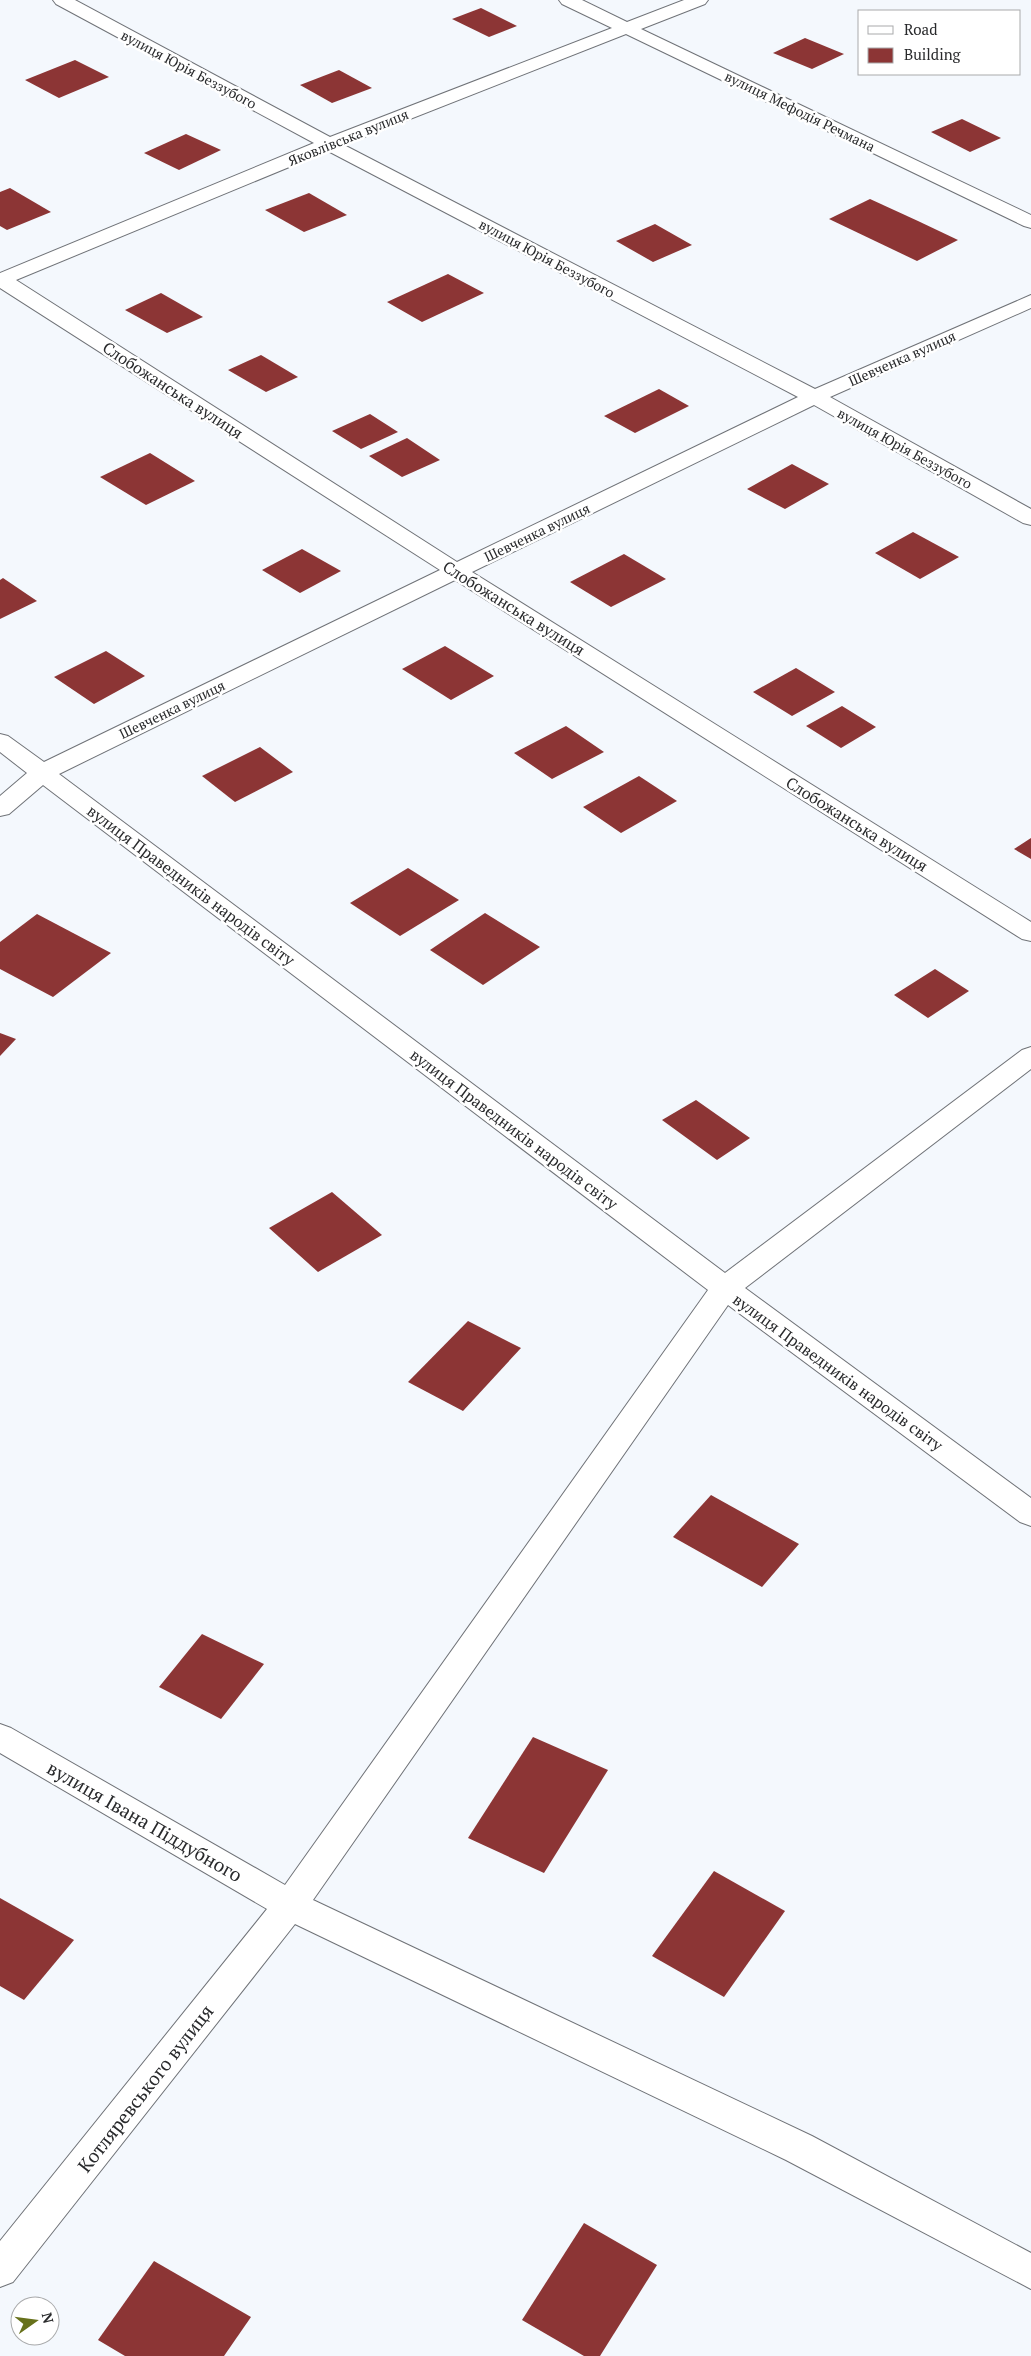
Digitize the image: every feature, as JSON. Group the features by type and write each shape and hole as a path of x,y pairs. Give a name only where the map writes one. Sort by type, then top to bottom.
{"street":[{"name":"вулиця Юрія Беззубого","path":"62,0 329,144 814,397 1031,518"},
{"name":"вулиця Мефодія Речмана","path":"568,0 1031,222"},
{"name":"Яковлівська вулиця","path":"0,280 329,144 699,0"},
{"name":"Слобожанська вулиця","path":"0,280 456,571 1031,933"},
{"name":"Шевченка вулиця","path":"0,809 43,772 814,397 1031,301"},
{"name":"вулиця Праведників народів світу","path":"0,741 725,1288 1031,1514"},
{"name":"Котляревського вулиця","path":"0,2270 290,1905 725,1288 1031,1056"},
{"name":"вулиця Івана Піддубного","path":"0,1737 290,1905 799,2148 1031,2272"}],"building":[{"path":"481,8 517,26 489,37 452,19"},
{"path":"805,38 844,54 812,69 773,53"},
{"path":"75,60 109,77 59,98 25,80"},
{"path":"339,70 372,88 332,103 300,85"},
{"path":"962,119 1001,138 970,152 931,132"},
{"path":"186,134 221,150 179,170 144,153"},
{"path":"10,188 51,212 7,230 0,226 0,192"},
{"path":"309,193 347,215 304,232 265,210"},
{"path":"870,199 958,240 917,261 829,219"},
{"path":"655,224 692,245 653,262 616,241"},
{"path":"448,274 484,293 422,322 387,302"},
{"path":"161,293 203,317 167,333 125,310"},
{"path":"261,355 298,377 266,392 228,370"},
{"path":"659,389 689,406 635,433 604,416"},
{"path":"370,414 398,432 361,449 332,431"},
{"path":"407,438 440,460 402,477 369,456"},
{"path":"150,453 195,481 146,505 100,477"},
{"path":"792,464 829,484 785,509 747,489"},
{"path":"913,532 959,557 920,579 875,553"},
{"path":"302,549 341,571 300,593 262,570"},
{"path":"624,554 666,579 611,607 570,582"},
{"path":"3,578 37,601 0,619 0,580"},
{"path":"445,646 494,676 451,700 402,669"},
{"path":"106,651 145,676 94,704 54,677"},
{"path":"796,668 835,692 792,716 753,692"},
{"path":"842,706 876,727 841,748 806,726"},
{"path":"566,726 604,752 552,779 514,753"},
{"path":"260,747 293,772 235,802 202,776"},
{"path":"639,776 677,801 621,833 583,807"},
{"path":"1031,838 1031,859 1014,849"},
{"path":"408,868 459,900 400,936 350,903"},
{"path":"485,913 540,947 483,985 430,950"},
{"path":"37,914 111,953 53,997 0,969 0,942"},
{"path":"935,969 969,991 928,1018 894,995"},
{"path":"0,1033 16,1039 0,1056"},
{"path":"696,1100 750,1138 717,1160 662,1120"},
{"path":"332,1192 382,1235 318,1272 269,1228"},
{"path":"468,1321 521,1348 463,1411 408,1382"},
{"path":"711,1495 799,1544 762,1587 673,1537"},
{"path":"202,1634 264,1664 221,1719 159,1687"},
{"path":"533,1737 608,1770 544,1873 468,1838"},
{"path":"714,1871 785,1911 724,1997 652,1956"},
{"path":"0,1898 74,1940 24,2000 0,1986"},
{"path":"584,2223 657,2265 600,2356 584,2356 522,2320"},
{"path":"154,2261 251,2317 224,2356 125,2356 98,2340"}]}
